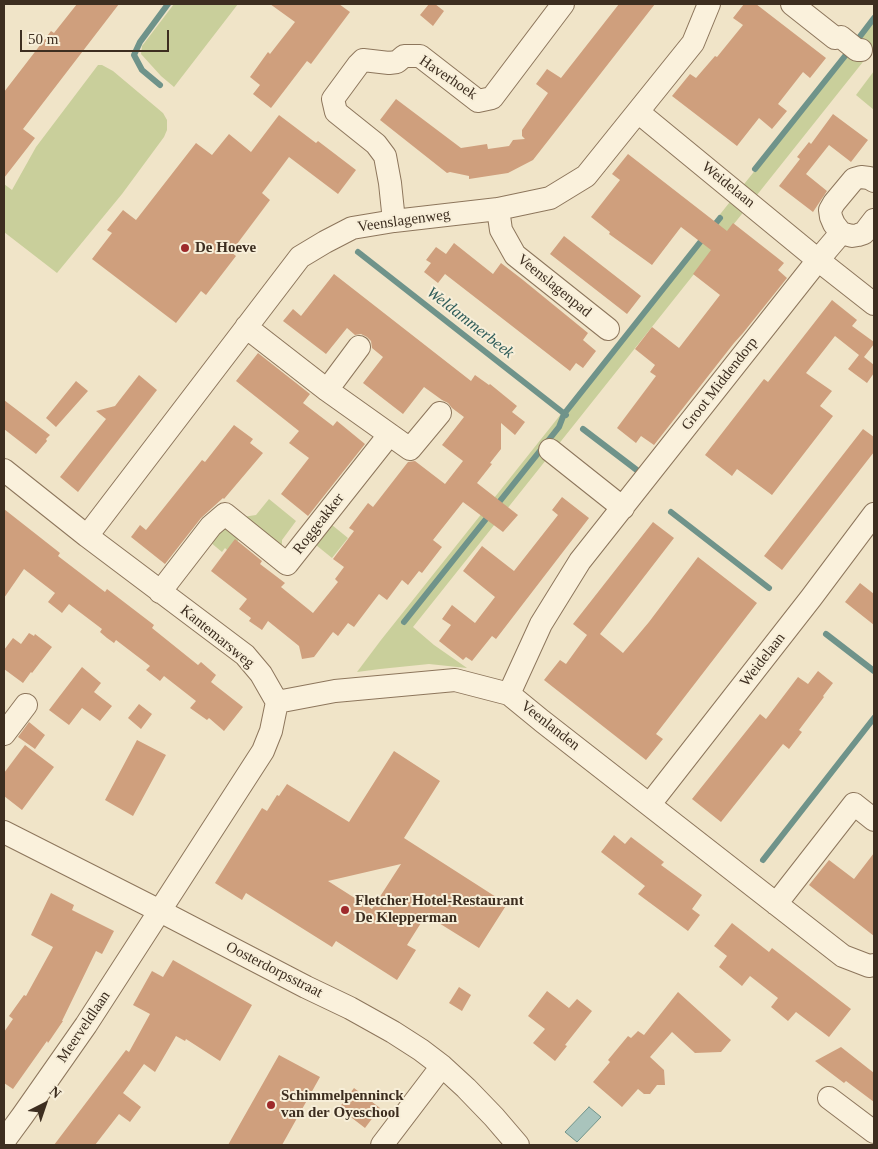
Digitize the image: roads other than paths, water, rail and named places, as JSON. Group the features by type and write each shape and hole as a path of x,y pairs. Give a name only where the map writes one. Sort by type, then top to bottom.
{"street":[{"name":"Haverhoek","path":"394,221 385,156 376,144 336,112 333,99 358,65 364,60 389,63 397,62 404,56 420,56 478,101 492,98 563,4"},
{"name":"Veenslagenweg","path":"87,536 300,257 352,228 394,221 498,209 550,198 586,176 693,44 709,4"},
{"path":"792,4 835,38 841,37 858,50 861,50"},
{"name":"Weidelaan","path":"638,112 874,304"},
{"path":"874,181 861,177 854,180 834,202 830,210 834,224 841,233 852,236 864,233 874,220"},
{"name":"Veenslagenpad","path":"498,209 502,230 515,255 608,330"},
{"path":"818,260 841,233"},
{"name":"Groot Middendorp","path":"509,694 546,616 580,561 818,260"},
{"path":"246,326 326,390 410,449 440,413"},
{"path":"326,390 359,347"},
{"name":"Roggeakker","path":"160,592 211,526 225,514 287,564 389,435"},
{"path":"550,450 622,508"},
{"name":"Kantemarsweg","path":"4,470 87,536 245,656 261,674 276,702"},
{"name":"Weidelaan","path":"650,804 874,514"},
{"name":"Veenlanden","path":"276,702 335,691 455,680 509,694 843,956 869,966 874,966"},
{"path":"160,911 263,751 271,731 276,702"},
{"path":"4,734 26,705"},
{"path":"776,904 854,804 874,820"},
{"name":"Oosterdorpsstraat","path":"4,832 306,988 350,1008 414,1045 442,1066 466,1088 518,1145"},
{"name":"Meerveldlaan","path":"4,1140 86,1024 160,911"},
{"path":"382,1145 442,1066"},
{"path":"829,1098 874,1132"}],"water":[{"path":"589,1107 601,1117 577,1142 565,1132"}],"waterway":[{"name":"Weldammerbeek","path":"160,85 142,70 134,55 140,42 168,4"},
{"path":"858,39 874,18"},
{"path":"755,169 849,51"},
{"path":"712,228 720,218"},
{"path":"496,506 559,427 564,414 705,236"},
{"name":"Weldammerbeek","path":"358,252 566,415"},
{"name":"Weldammerbeek","path":"583,429 642,474"},
{"name":"Weldammerbeek","path":"671,512 769,588"},
{"path":"404,622 490,514"},
{"name":"Weldammerbeek","path":"826,634 874,671"},
{"path":"763,860 874,718"}],"place":[{"name":"De Hoeve","path":"185,248"},
{"name":"Fletcher Hotel-Restaurant De Klepperman","path":"345,910"},
{"name":"Schimmelpenninck van der Oyeschool","path":"271,1105"}]}
